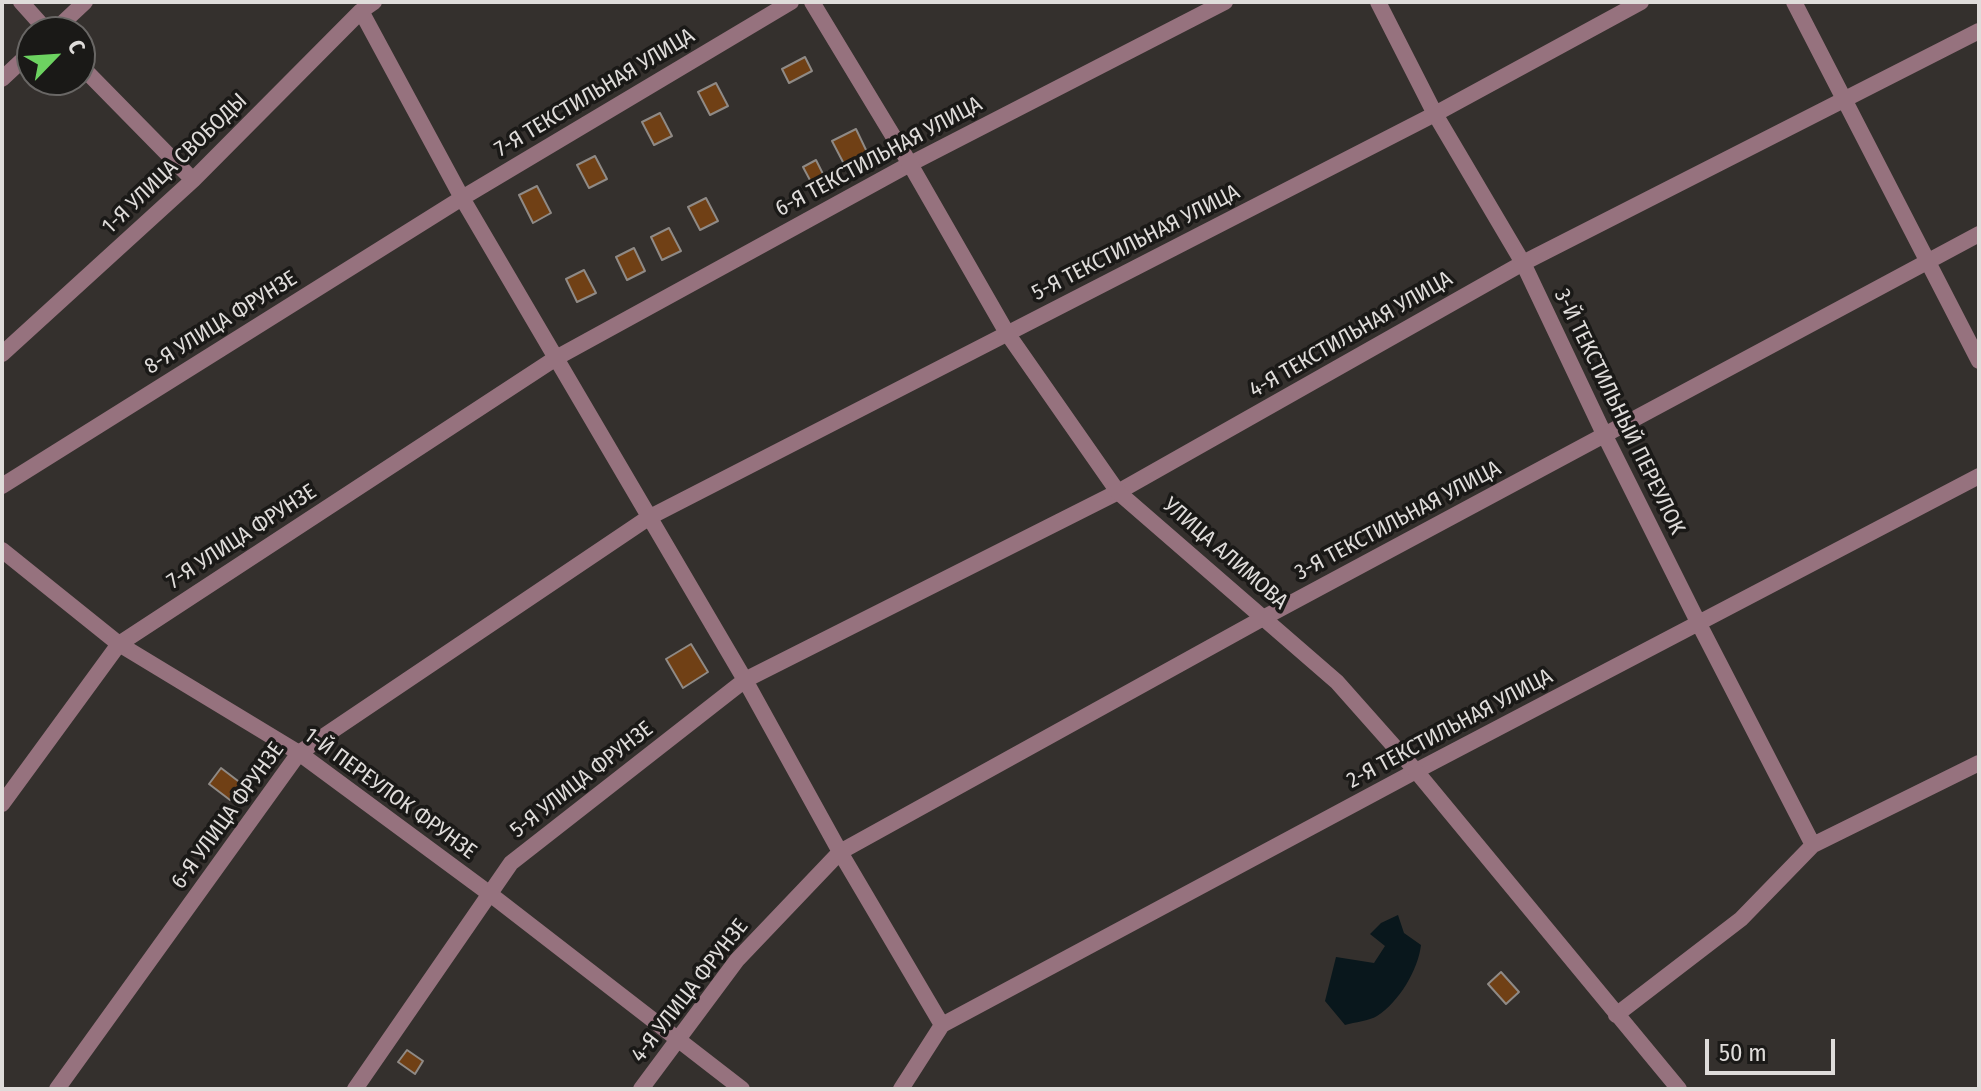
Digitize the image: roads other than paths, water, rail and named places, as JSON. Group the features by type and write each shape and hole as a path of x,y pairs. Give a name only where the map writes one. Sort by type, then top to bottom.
{"street":[{"path":"69,16 85,2"},
{"name":"7-Я ТЕКСТИЛЬНАЯ УЛИЦА","path":"462,198 791,2"},
{"name":"УЛИЦА АЛИМОВА","path":"812,2 1007,333 1118,492 1337,682 1416,771 1679,1089"},
{"name":"6-Я ТЕКСТИЛЬНАЯ УЛИЦА","path":"556,358 910,164 1225,2"},
{"name":"3-Й ТЕКСТИЛЬНЫЙ ПЕРЕУЛОК","path":"1378,2 1435,114 1523,263 1605,436 1813,845"},
{"name":"5-Я ТЕКСТИЛЬНАЯ УЛИЦА","path":"648,518 1435,114 1641,2"},
{"path":"1794,2 1979,361"},
{"path":"368,6 462,198 745,680 840,852 942,1025 901,1089"},
{"name":"1-Я УЛИЦА СВОБОДЫ","path":"2,354 193,180 368,6"},
{"name":"4-Я ТЕКСТИЛЬНАЯ УЛИЦА","path":"745,680 1118,492 1523,263 1979,31"},
{"path":"96,81 193,180"},
{"name":"8-Я УЛИЦА ФРУНЗЕ","path":"2,486 462,198"},
{"name":"3-Я ТЕКСТИЛЬНАЯ УЛИЦА","path":"840,852 1265,617 1979,234"},
{"name":"7-Я УЛИЦА ФРУНЗЕ","path":"2,804 119,644 556,358"},
{"name":"2-Я ТЕКСТИЛЬНАЯ УЛИЦА","path":"942,1025 1416,771 1979,476"},
{"name":"6-Я УЛИЦА ФРУНЗЕ","path":"57,1089 299,753 648,518"},
{"name":"1-Й ПЕРЕУЛОК ФРУНЗЕ","path":"2,550 119,644 299,753 490,894 742,1089"},
{"name":"5-Я УЛИЦА ФРУНЗЕ","path":"355,1089 511,863 745,680"},
{"path":"1616,1015 1741,919 1813,845 1979,763"},
{"name":"4-Я УЛИЦА ФРУНЗЕ","path":"641,1089 737,960 840,852"}]}
